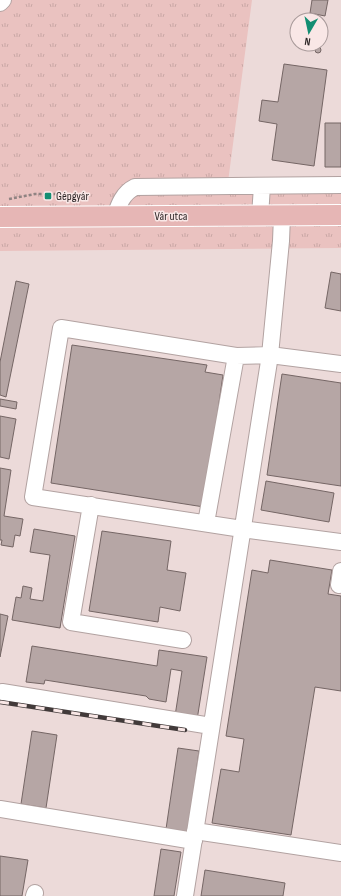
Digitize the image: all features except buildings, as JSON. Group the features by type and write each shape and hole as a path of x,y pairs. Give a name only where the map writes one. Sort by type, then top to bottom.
{"main road":[{"name":"Vár utca","path":"0,217 341,215"}],"street":[{"path":"0,3 3,0"},
{"path":"115,216 119,204 126,193 135,187 341,185"},
{"path":"260,216 262,186"},
{"path":"185,896 270,355 282,216"},
{"path":"341,364 270,355 236,356 61,328 33,497 242,529 341,542"},
{"path":"206,523 236,356"},
{"path":"91,505 71,622 183,640"},
{"path":"2,692 211,726"},
{"path":"0,810 194,836 341,853"}],"green space":[{"path":"0,0 252,0 228,182 341,180 341,248 0,251"}],"railway":[{"path":"0,702 185,730"}],"place":[{"name":"Gépgyár","path":"48,196"}]}
